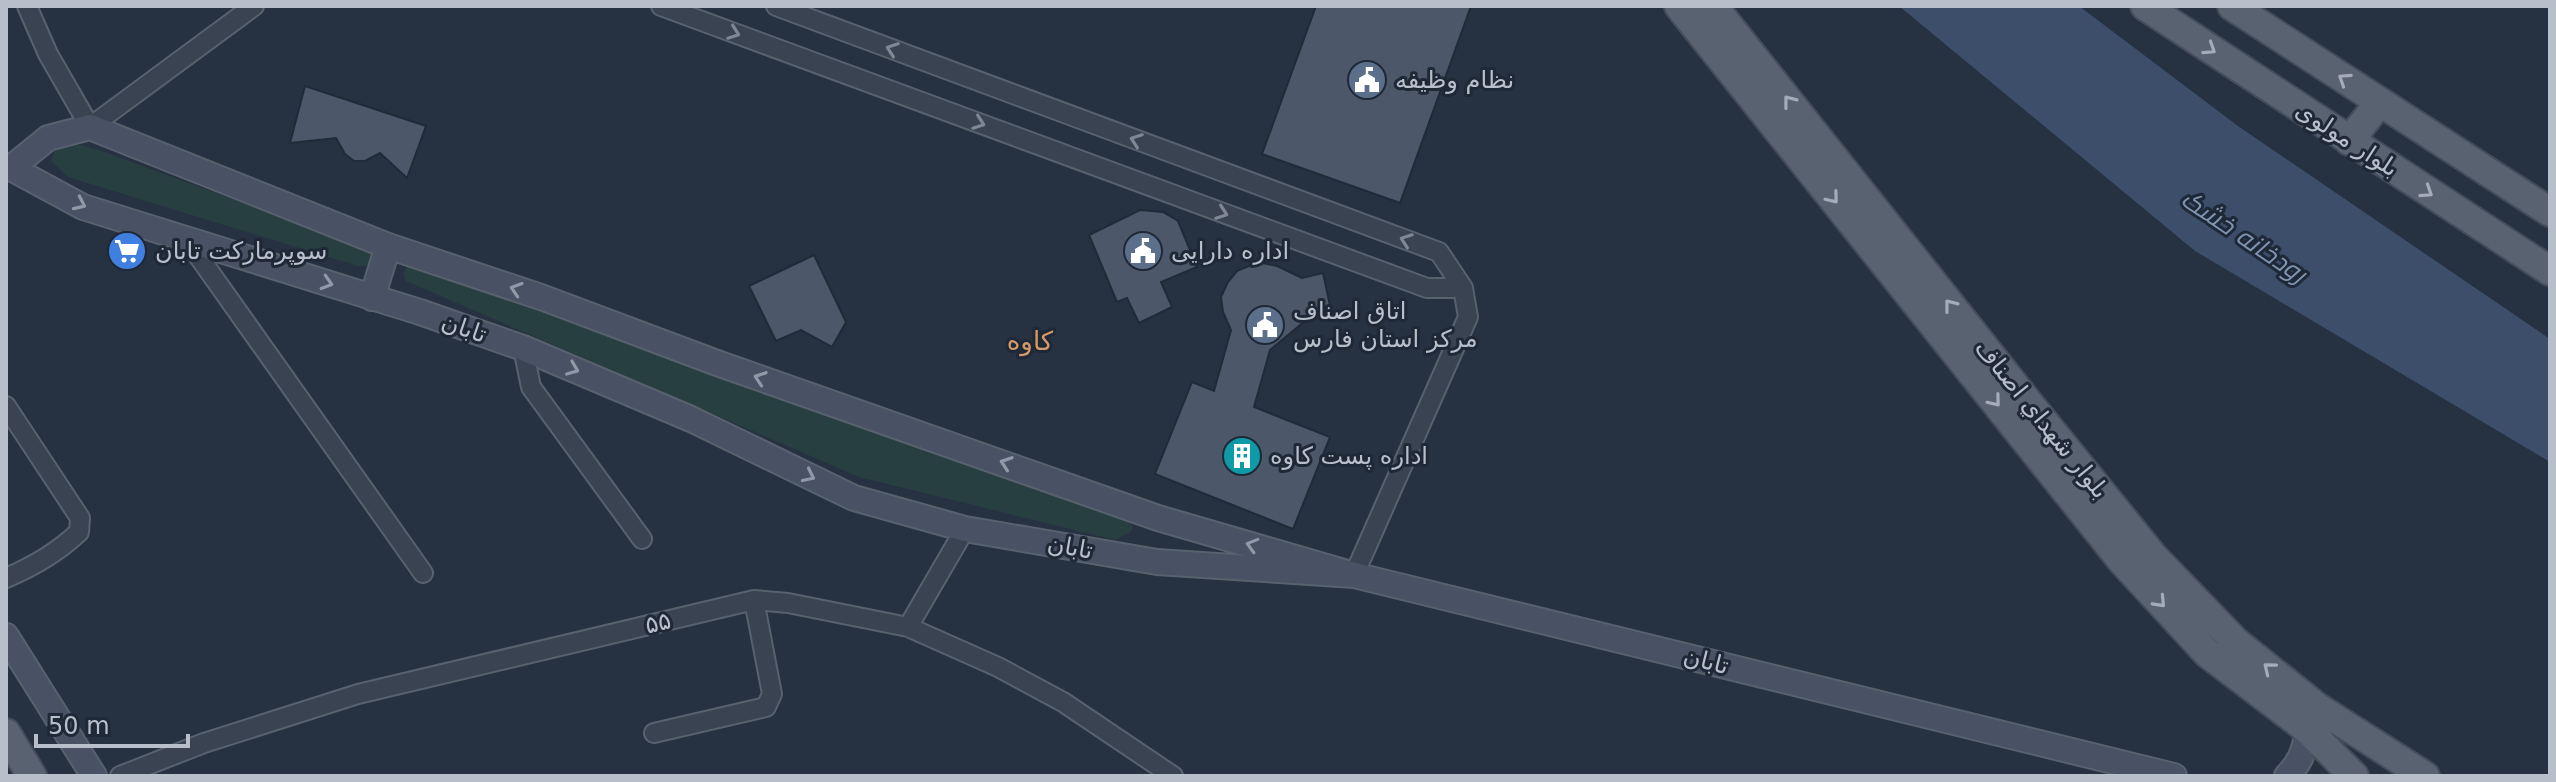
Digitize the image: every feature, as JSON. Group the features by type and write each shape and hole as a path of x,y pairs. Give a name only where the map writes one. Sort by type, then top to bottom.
{"main road":[{"name":"بلوار شهداي اصناف","path":"1679,6 2122,561 2207,653 2312,718 2425,776"},
{"name":"بلوار شهداي اصناف","path":"1713,6 2153,556 2312,718 2354,776"},
{"name":"بلوار مولوی","path":"2145,6 2550,271"},
{"name":"بلوار مولوی","path":"2232,6 2550,212"},
{"path":"2349,141 2380,102"},
{"path":"2312,718 2387,776"},
{"path":"6,733 32,776"}],"street":[{"path":"27,6 48,54 90,127 388,246 541,297 717,363 1158,518 1354,575 1468,317 1463,288 1439,252 776,6"},
{"path":"8,167 48,138 90,127 254,6"},
{"path":"661,6 1427,288 1463,288"},
{"name":"تابان","path":"8,167 83,207 523,348 691,419 854,498 965,529 1157,562 1354,575 2174,776"},
{"path":"187,240 423,573"},
{"path":"372,298 388,246"},
{"path":"523,348 531,387 642,539"},
{"path":"6,406 80,518 79,532 67,543 6,578"},
{"path":"908,627 965,529"},
{"path":"654,733 766,707 772,694 754,600"},
{"name":"۵۵","path":"120,776 204,743 358,694 754,600 788,603 908,627 998,667 1063,702 1173,776"},
{"path":"6,636 94,776"},
{"path":"2287,776 2304,751 2312,718"}],"green space":[{"path":"72,143 99,150 373,251 376,259 373,266 358,266 68,177 51,161 55,149"},
{"path":"409,265 1123,516 1133,526 1131,532 1115,540 859,477 406,281 403,273"}],"water":[{"name":"رودخانه خشک","path":"1899,6 2079,6 2238,126 2550,339 2550,462 2195,251"}],"building":[{"name":"نظام وظیفه","path":"1316,6 1471,6 1400,203 1262,154"},
{"path":"305,86 426,126 407,178 380,153 365,161 354,161 345,154 336,138 290,143"},
{"name":"اداره دارایی","path":"1140,210 1163,212 1178,221 1197,267 1161,282 1172,307 1139,323 1127,298 1117,302 1089,235"},
{"path":"814,255 846,322 832,347 801,330 776,341 749,286"},
{"name":"اداره پست کاوه","path":"1258,262 1277,266 1302,278 1323,273 1332,315 1305,321 1270,350 1254,407 1330,437 1293,529 1155,474 1192,382 1214,391 1231,330 1223,312 1221,297 1228,282 1237,271"}],"place":[{"name":"نظام وظیفه","path":"1367,80"},
{"name":"سوپرمارکت تابان","path":"127,251"},
{"name":"اداره دارایی","path":"1143,251"},
{"name":"اتاق اصناف مرکز استان فارس","path":"1265,325"},
{"name":"اداره پست کاوه","path":"1242,456"}],"district":[{"name":"کاوه","path":"1030,341"}]}
